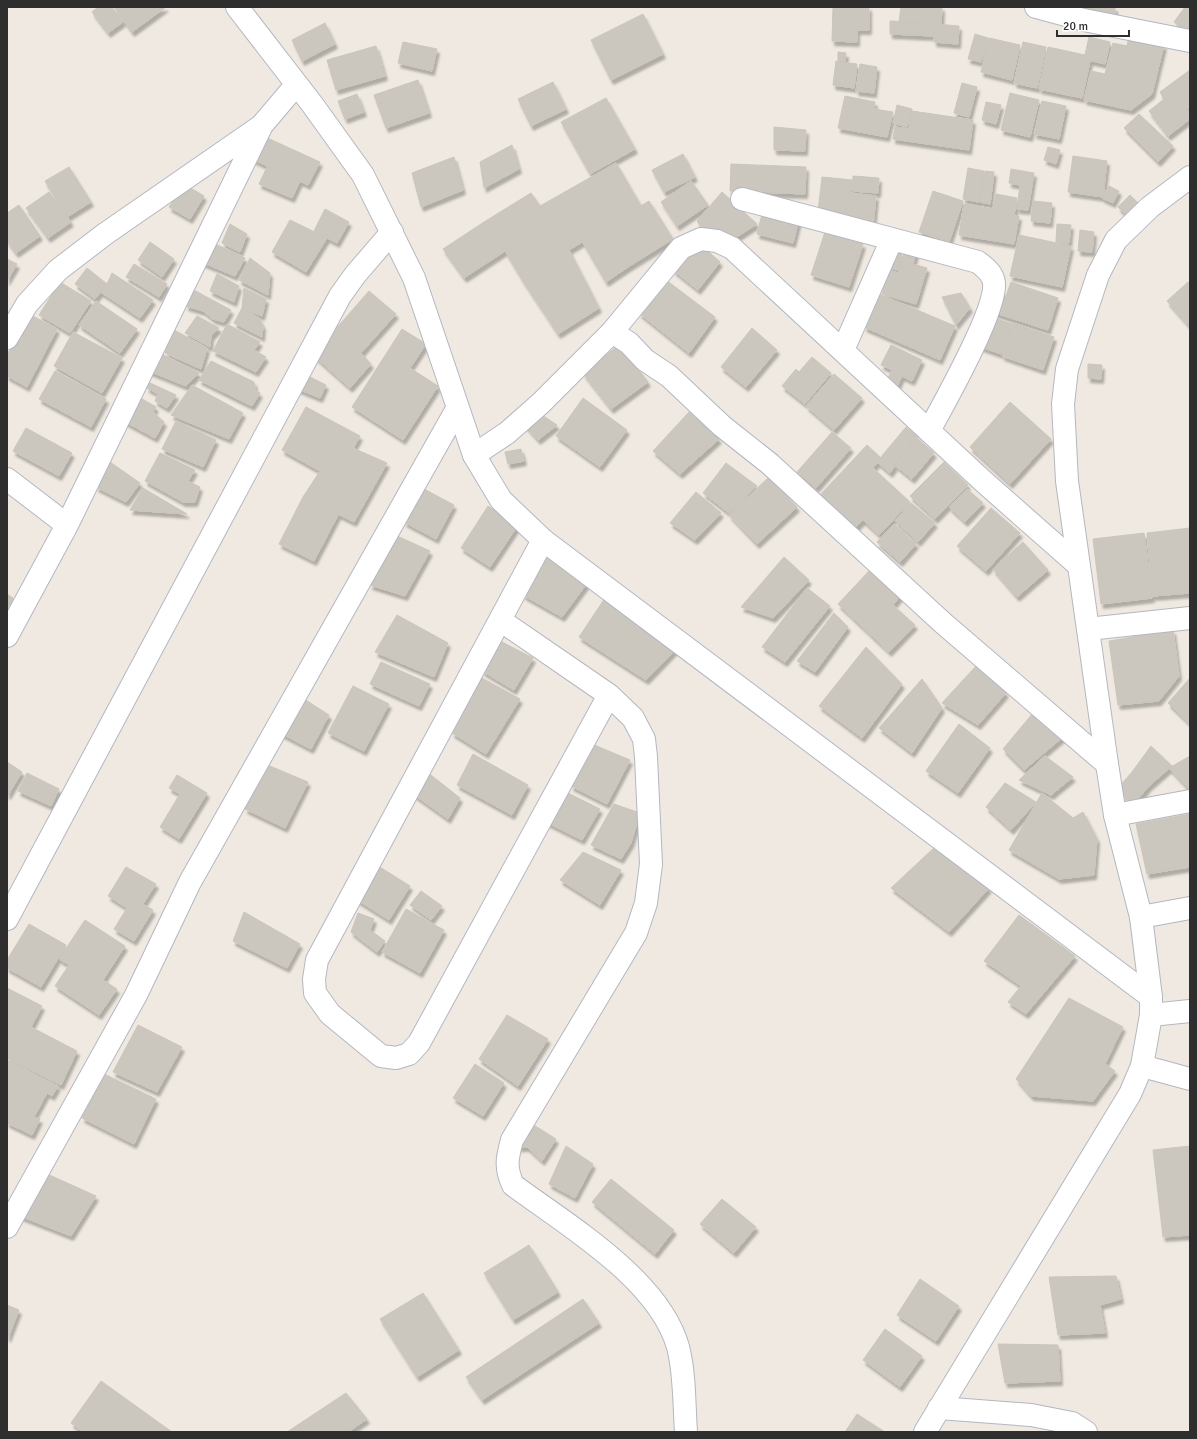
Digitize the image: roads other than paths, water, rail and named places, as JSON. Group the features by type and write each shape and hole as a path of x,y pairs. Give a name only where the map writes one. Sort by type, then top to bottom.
{"street":[{"path":"237,7 363,175 414,278 441,354 457,409 474,455 501,500 543,540 1151,1006 1190,1011"},
{"path":"1036,7 1084,20 1190,41"},
{"path":"7,636 66,525 262,125 296,85"},
{"path":"7,338 26,304 58,270 105,234 262,125"},
{"path":"925,1432 1130,1094 1142,1066 1151,1006 1141,917 1115,815 1107,764 1088,629 1077,564 1067,481 1063,404 1067,369 1098,275 1116,240 1150,207 1190,178"},
{"path":"742,199 978,262 992,274 994,284 987,314 929,431"},
{"path":"7,919 340,296 355,275 392,232"},
{"path":"474,455 507,433 542,403 612,332 680,248 701,239 717,241 732,248 1014,509 1077,564"},
{"path":"843,350 892,239"},
{"path":"612,332 629,344 645,360 669,376 722,426 770,464 943,622 1107,764"},
{"path":"7,1227 136,995 190,882 457,409"},
{"path":"7,479 66,525"},
{"path":"543,540 318,960 314,979 315,993 322,1004 330,1014 382,1056 396,1058 409,1054 420,1043 488,914 609,695"},
{"path":"1088,629 1190,618"},
{"path":"500,620 609,695 633,718 644,739 651,864 646,903 636,933 512,1140 508,1157 508,1173 513,1185 603,1252 643,1287 664,1315 678,1347 683,1384 686,1432"},
{"path":"1115,815 1190,801"},
{"path":"1141,917 1190,908"},
{"path":"1142,1066 1190,1079"},
{"path":"940,1408 1031,1415 1072,1423 1086,1432"}]}
